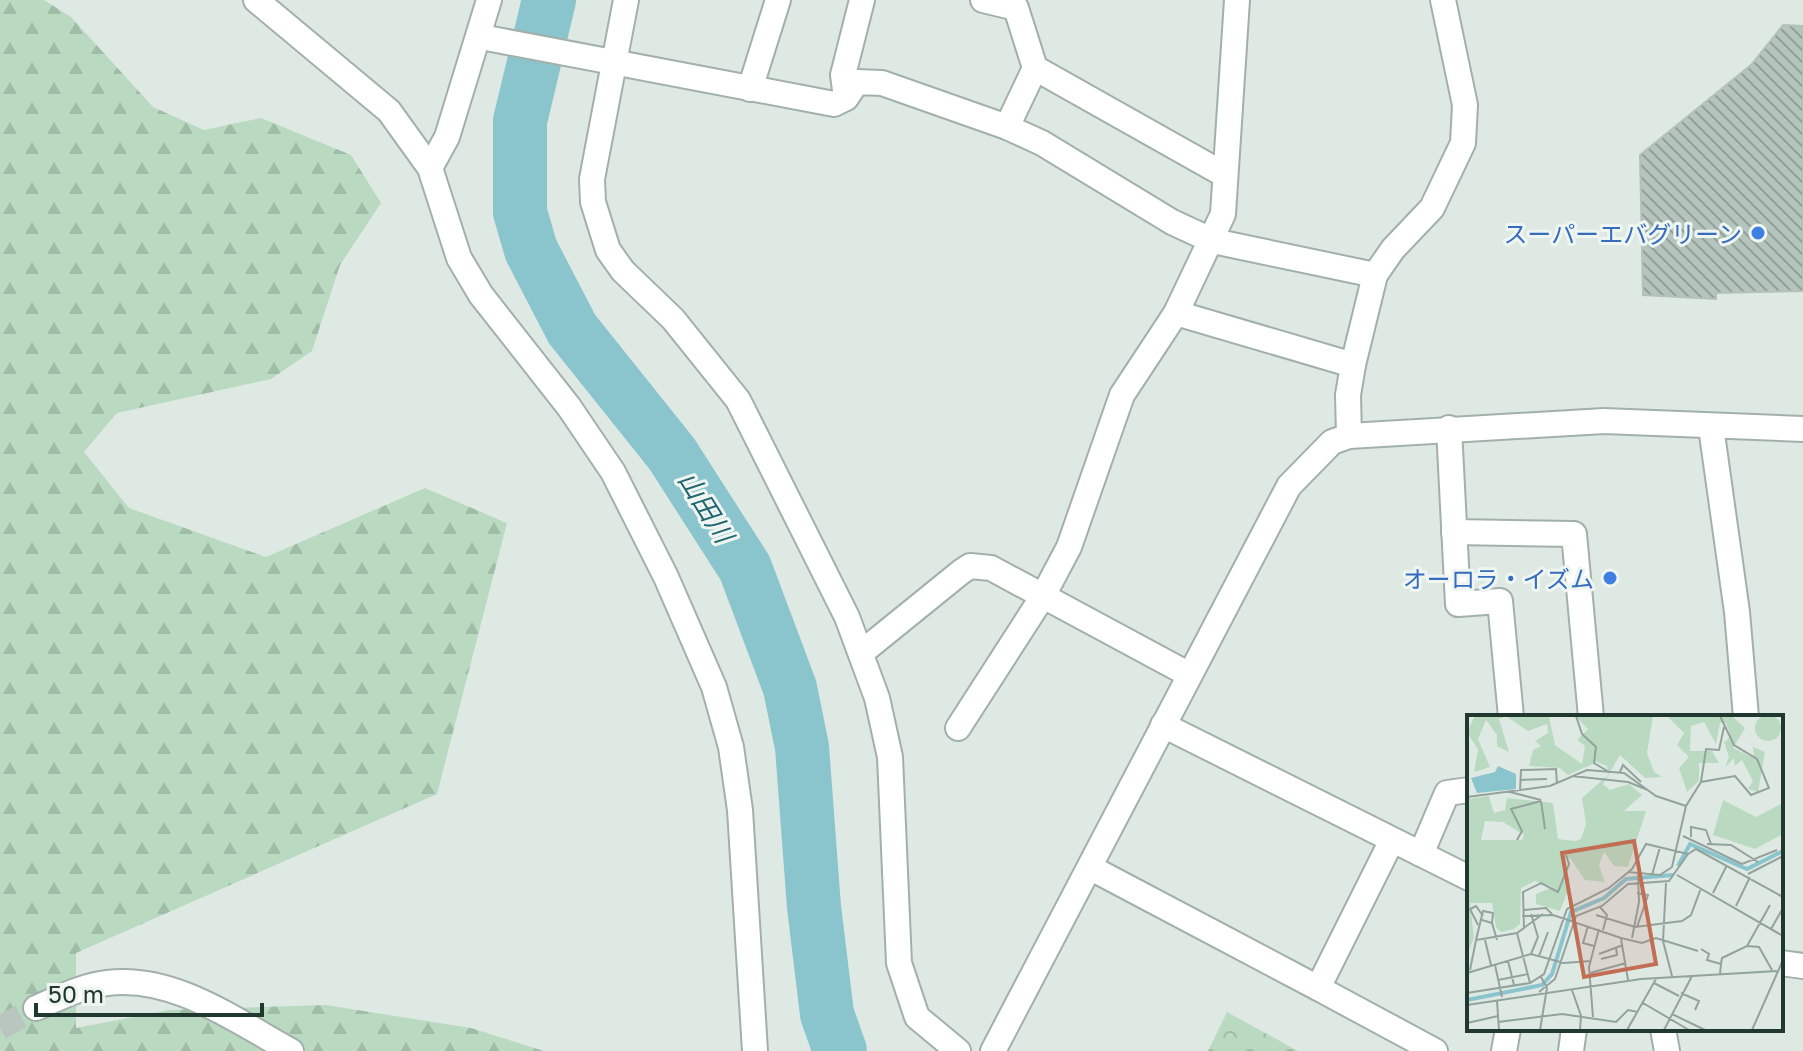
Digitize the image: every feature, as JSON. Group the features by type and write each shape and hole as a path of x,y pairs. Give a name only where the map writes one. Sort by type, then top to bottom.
{"street":[{"path":"256,0 389,111 430,168 459,258 481,295 569,407 613,472 666,577 714,687 731,747 740,810 755,1051"},
{"path":"430,168 447,137 489,39 489,0"},
{"path":"626,0 608,63 592,179 593,202 608,250 623,271 673,319 738,400 847,617 877,698 890,757 899,963 917,1017 958,1051"},
{"path":"750,89 778,0"},
{"path":"846,98 843,75 862,0"},
{"path":"983,0 1016,8 1035,68 1007,127"},
{"path":"958,728 1043,596 1069,547 1122,395 1176,313 1213,241 1223,214 1237,0"},
{"path":"1349,436 1348,395 1375,275 1393,249 1432,208 1463,143 1465,105 1443,0"},
{"path":"489,39 834,104 846,98 857,82 871,80 1007,127 1042,143 1172,222 1213,241 1375,275"},
{"path":"1035,68 1225,175"},
{"path":"1176,313 1353,365"},
{"path":"993,1051 1289,486 1332,442 1349,436 1449,428 1604,421 1803,429"},
{"path":"1711,427 1737,612 1746,715"},
{"path":"1449,428 1458,604 1500,601 1511,715"},
{"path":"1454,532 1574,534 1591,715"},
{"path":"861,653 970,566 991,568 1188,674"},
{"path":"1163,725 1467,877"},
{"path":"1421,854 1447,793 1467,790"},
{"path":"1318,988 1392,840"},
{"path":"1091,868 1435,1051"},
{"path":"1783,963 1803,966"},
{"path":"36,1008 75,991 107,983 143,983 173,989 291,1051"},
{"path":"1504,1051 1508,1031"},
{"path":"1571,1051 1574,1031"},
{"path":"1663,1031 1667,1051"}],"green space":[{"path":"0,0 44,0 71,17 153,107 204,130 261,118 351,155 381,203 340,265 312,351 271,379 117,413 84,452 129,508 266,557 425,488 507,523 437,794 76,953 76,1028 170,1010 326,1005 471,1028 544,1051 0,1051"},
{"path":"1227,1012 1298,1051 1208,1051"}],"building":[{"path":"1783,25 1803,26 1803,291 1716,293 1716,299 1643,295 1640,155 1751,65"}],"waterway":[{"name":"山田川","path":"549,0 520,121 520,212 531,250 572,329 672,454 745,568 790,688 802,747 814,907 827,1014 840,1051"}],"tunnel":[{"path":"0,1028 36,1008"}],"place":[{"name":"スーパーエバグリーン","path":"1758,233"},
{"name":"オーロラ・イズム","path":"1610,578"}]}
